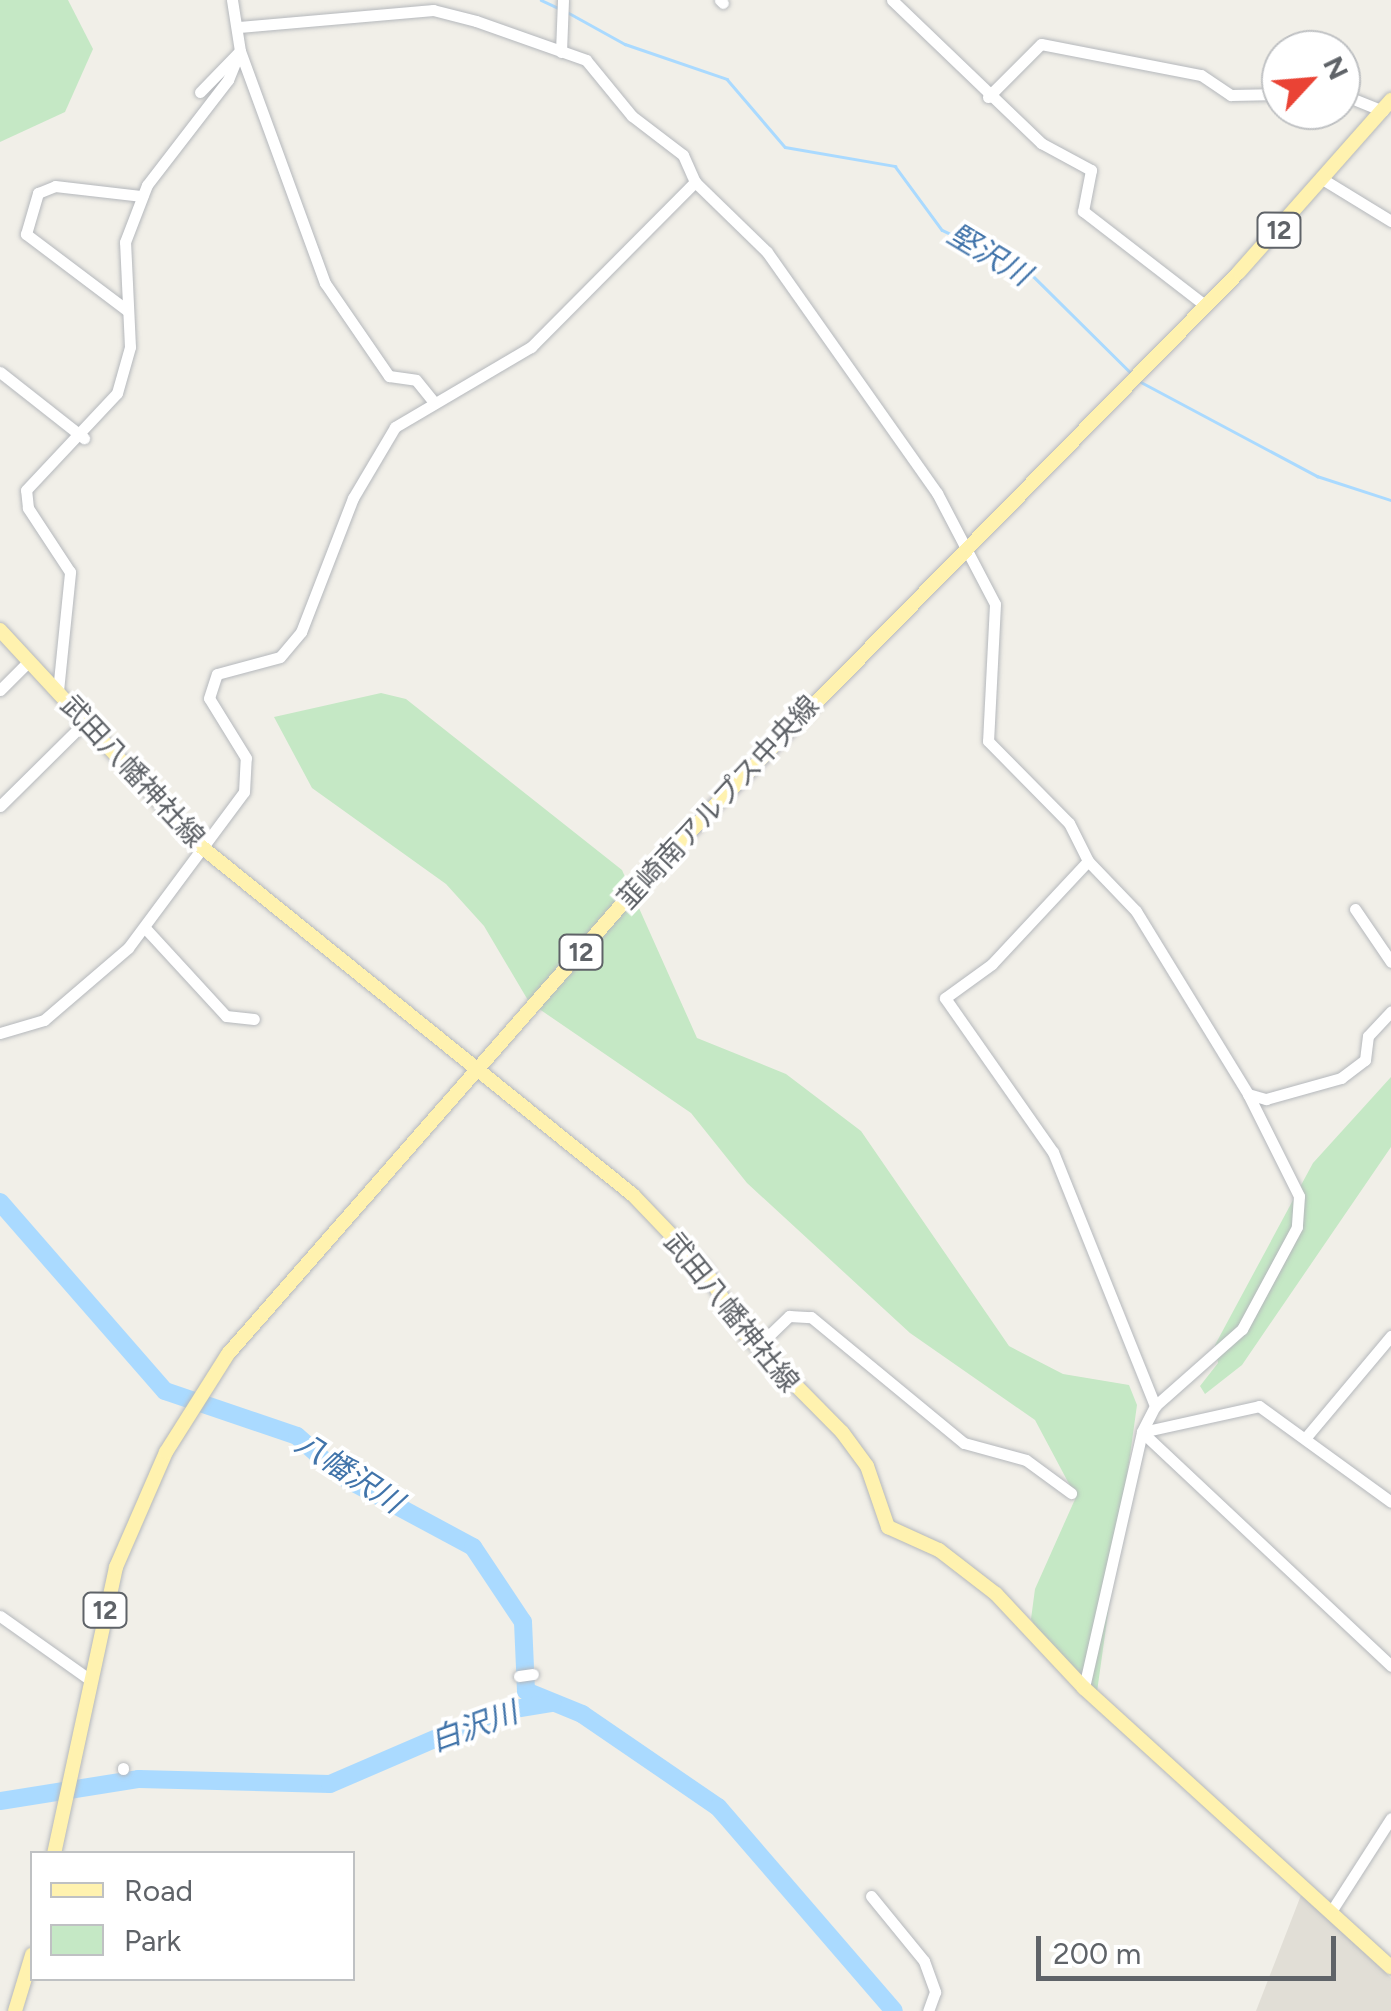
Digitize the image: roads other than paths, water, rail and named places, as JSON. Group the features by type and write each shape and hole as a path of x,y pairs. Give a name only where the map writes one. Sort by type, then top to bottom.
{"main road":[{"name":"韮崎南アルプス中央線","path":"54,1851 62,1802 116,1567 166,1452 215,1372 652,870 962,546 1206,306 1387,106"},
{"name":"武田八幡神社線","path":"0,630 198,844 633,1195 704,1270 757,1347 867,1466 888,1527 940,1550 996,1594 1084,1688 1391,1967"},
{"path":"16,2011 30,1962"}],"street":[{"path":"232,0 240,50 325,283 388,376 416,380 432,400"},
{"path":"561,52 558,27 563,0"},
{"path":"892,0 988,97 1041,143 1091,170 1083,212 1206,306"},
{"path":"236,22 433,10 586,60 632,116 683,155 695,182 767,252 937,493 996,604 988,741 1068,823 1088,860 1136,911 1248,1094 1299,1196 1298,1227 1242,1329 1156,1406 1142,1432 1084,1688"},
{"path":"988,97 1041,44 1200,75 1232,94 1261,94"},
{"path":"200,92 240,50"},
{"path":"58,691 70,572 28,508 26,490 84,438 123,378 128,311 123,257 142,196 240,50"},
{"path":"1361,99 1387,106"},
{"path":"1324,180 1391,220"},
{"path":"0,1034 69,1001 146,929 198,844 251,775 212,708 218,674 280,658 301,632 381,449 432,400 531,347 695,182"},
{"path":"128,311 26,234 38,193 55,186 142,196"},
{"path":"0,372 84,438"},
{"path":"0,690 29,661"},
{"path":"0,806 85,722"},
{"path":"1088,860 992,964 946,998 1053,1152 1156,1406"},
{"path":"1355,910 1391,962"},
{"path":"146,929 226,1016 254,1019"},
{"path":"1248,1094 1266,1099 1341,1078 1364,1060 1368,1036 1391,1012"},
{"path":"757,1347 789,1316 811,1316 964,1442 1026,1460 1071,1492"},
{"path":"1308,1436 1391,1336"},
{"path":"1142,1432 1259,1406 1308,1436 1390,1502"},
{"path":"1142,1432 1391,1666"},
{"path":"0,1616 89,1678"},
{"path":"1332,1910 1391,1818"},
{"path":"871,1896 930,1974 928,2011"}],"waterway":[{"name":"堅沢川","path":"541,0 558,8"},
{"name":"堅沢川","path":"569,13 625,44 727,79 785,147 895,166 942,230 1027,270 1131,373"},
{"name":"堅沢川","path":"1141,382 1317,476 1391,500"},
{"name":"八幡沢川","path":"0,1202 165,1391 297,1436 343,1477 473,1547 523,1622 526,1691 582,1714 718,1807 894,2011"},
{"name":"白沢川","path":"0,1801 139,1779 330,1784 497,1712 552,1703"}]}
